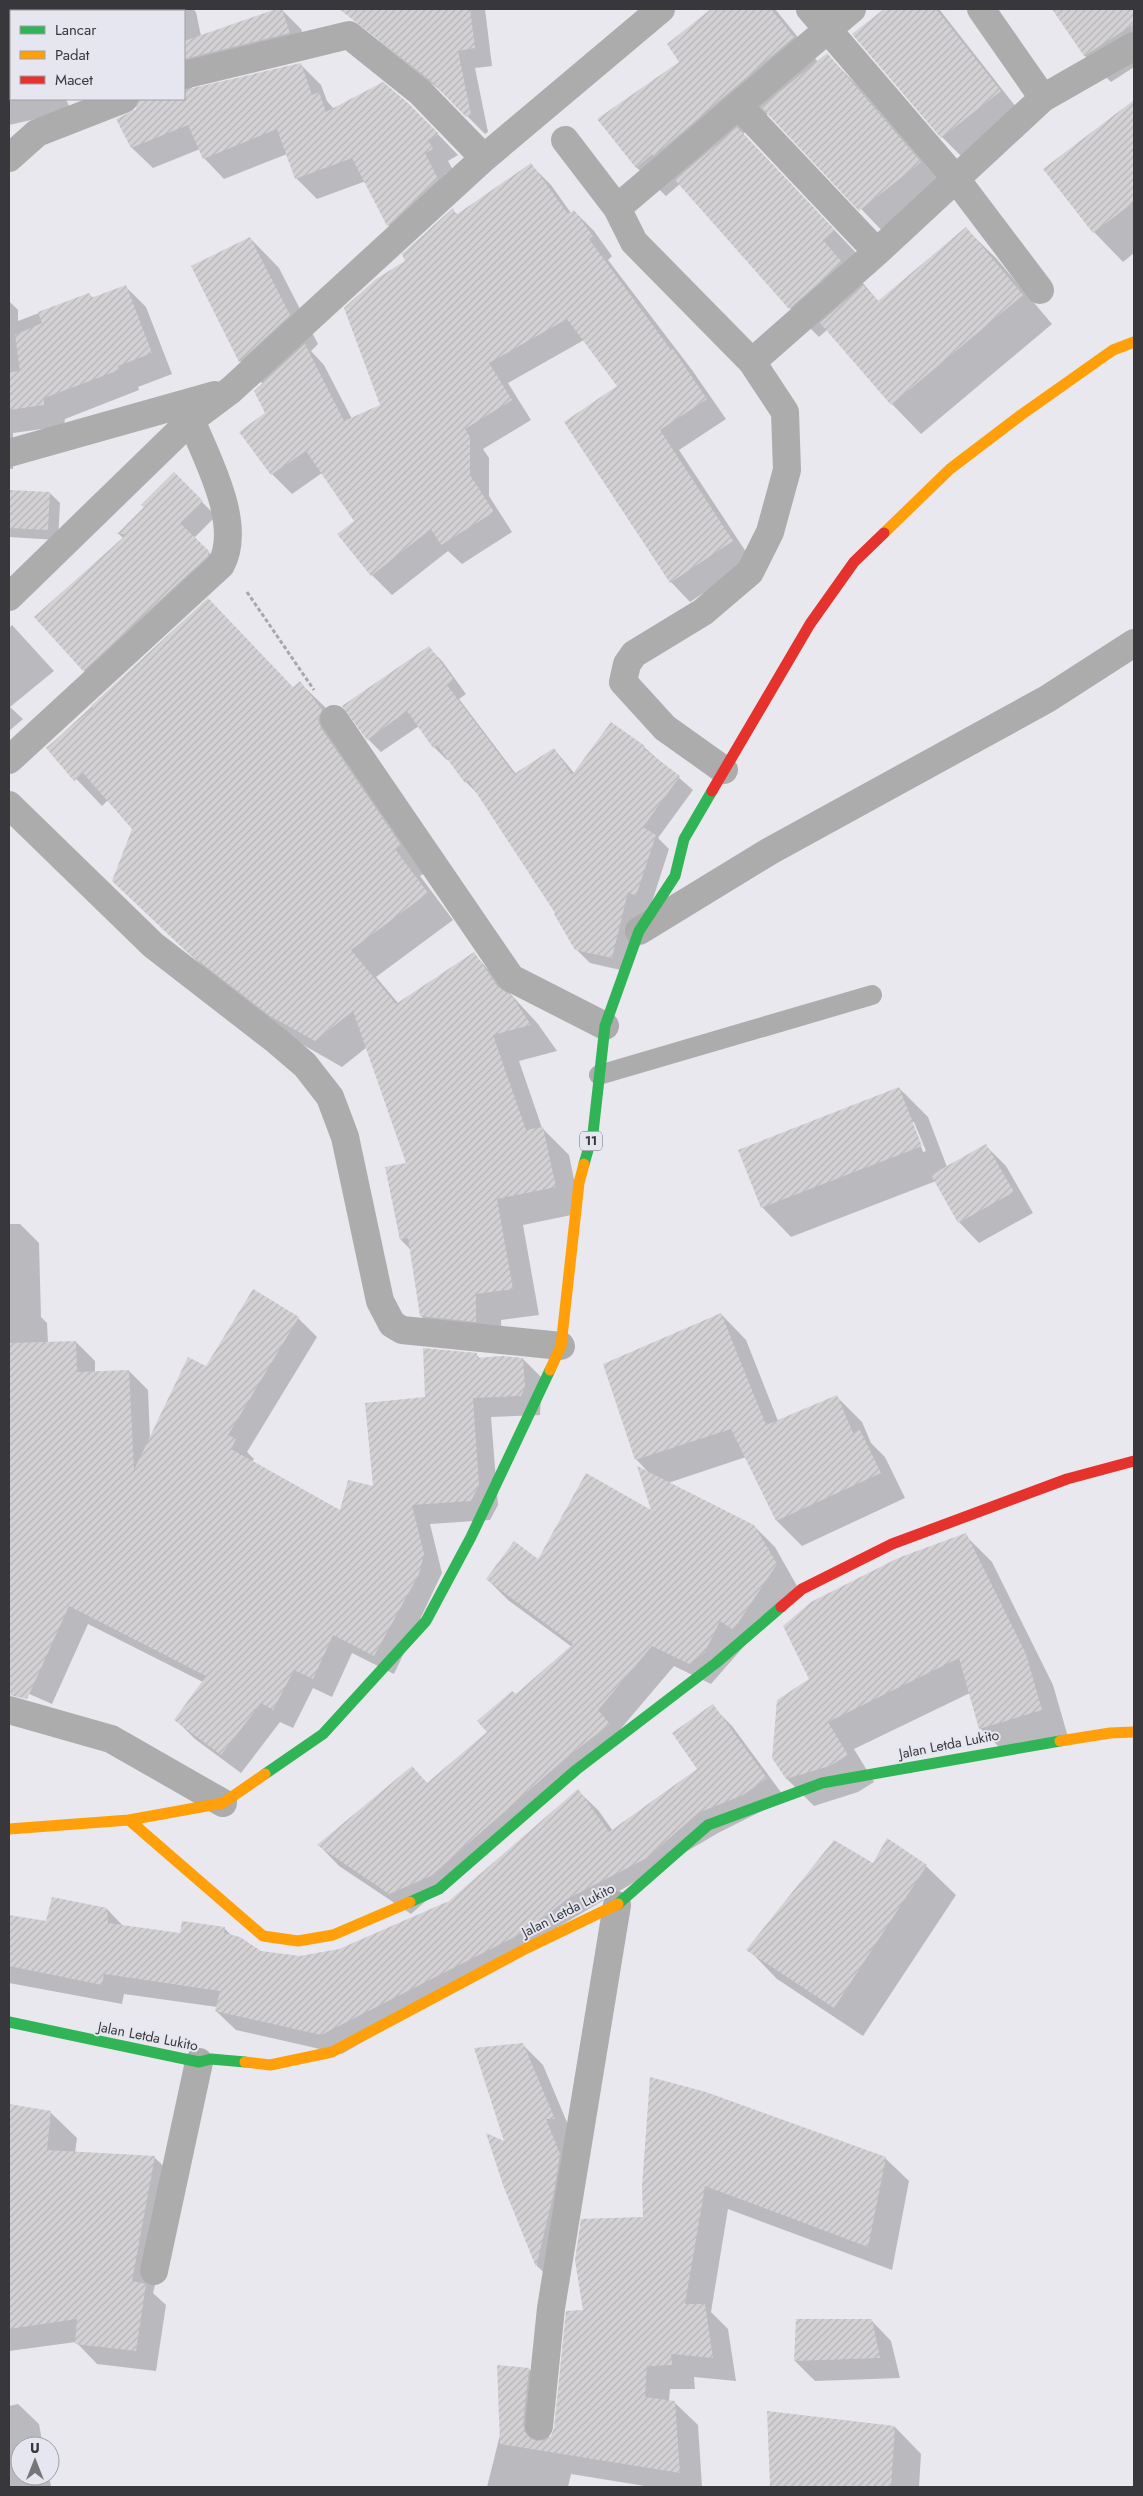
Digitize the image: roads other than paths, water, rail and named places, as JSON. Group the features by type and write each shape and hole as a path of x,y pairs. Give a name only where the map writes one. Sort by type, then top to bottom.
{"main road":[{"name":"11","path":"9,1829 128,1820 223,1802 323,1734 370,1685 426,1621 496,1486 561,1346 579,1183 594,1133 605,1026 639,930 675,876 684,839 810,624 854,562 950,469 1021,414 1113,350 1134,342"},
{"path":"128,1820 263,1936 298,1941 333,1935 439,1889 576,1770 716,1663 802,1589 892,1544 1067,1479 1134,1461"},
{"name":"Jalan Letda Lukito","path":"9,2022 199,2062 211,2059 270,2065 332,2052 527,1948 617,1905 708,1825 822,1783 1014,1748 1110,1733 1134,1732"}],"street":[{"path":"9,596 191,420 231,390 484,158 661,9"},
{"path":"617,208 739,106 819,19 852,9"},
{"path":"981,9 1044,98"},
{"path":"819,19 956,179 1040,290"},
{"path":"185,75 349,35 420,92 484,158"},
{"path":"752,362 877,252 1044,98 1134,46"},
{"path":"9,158 36,133 121,100"},
{"path":"739,106 877,252"},
{"path":"565,140 617,208 634,242 752,362 785,412 788,470 770,532 750,572 703,612 634,654 627,664 623,682 665,728 724,770"},
{"path":"9,453 231,390"},
{"path":"9,760 220,565 224,559 228,531 223,497 191,420"},
{"path":"639,930 770,851 1047,699 1134,643"},
{"path":"334,719 512,978 605,1026"},
{"path":"9,805 153,946 277,1041 305,1065 330,1098 345,1138 380,1301 392,1324 402,1330 561,1346"},
{"path":"9,1710 111,1739 223,1802"},
{"path":"539,2426 551,2308 617,1905"},
{"path":"154,2271 199,2062"}],"lane":[{"path":"599,1075 872,996"}]}
